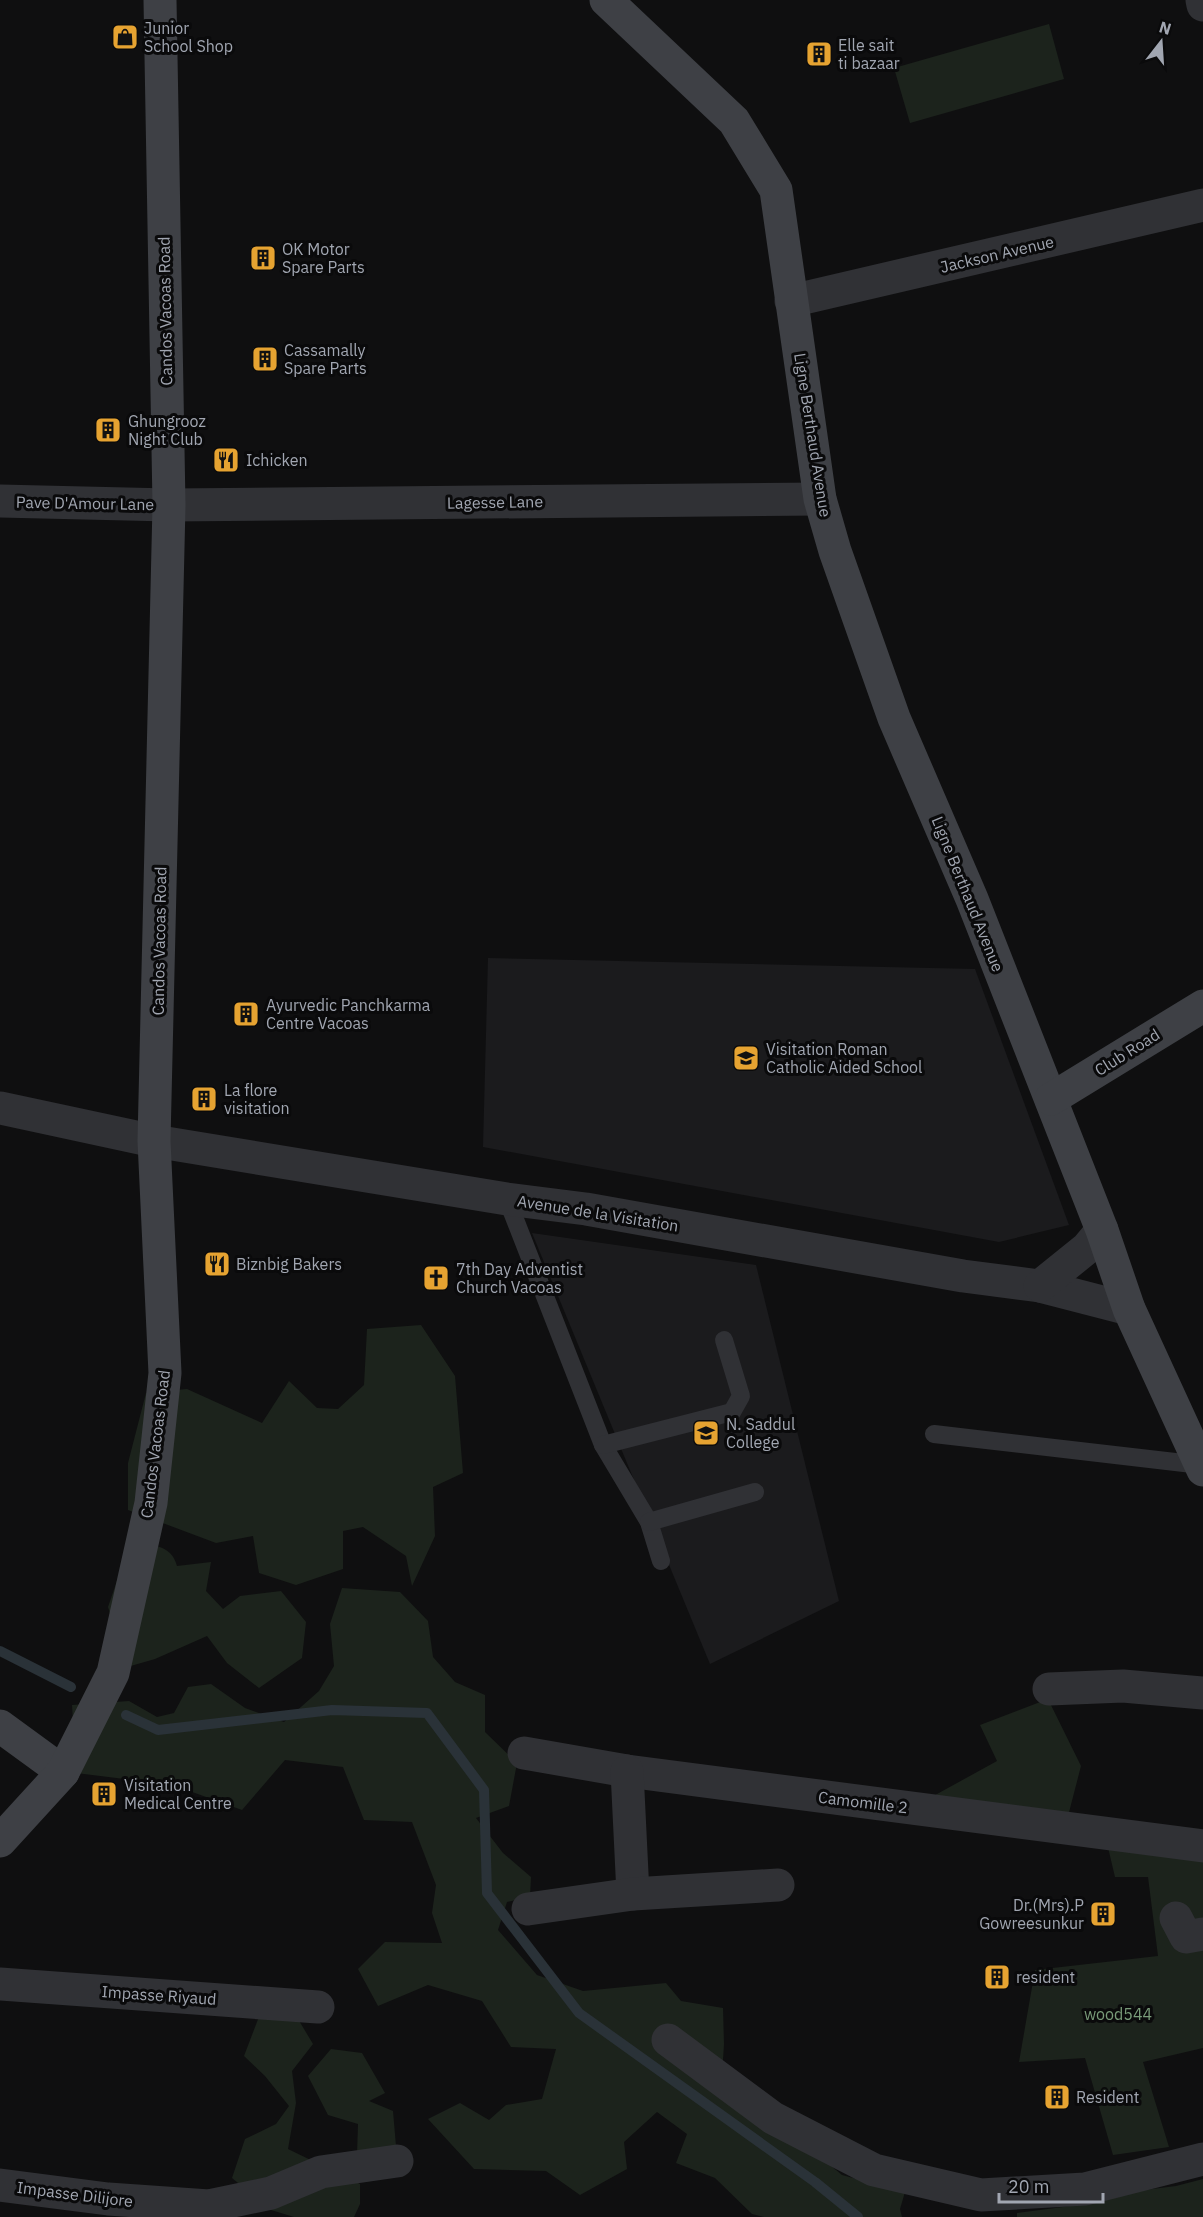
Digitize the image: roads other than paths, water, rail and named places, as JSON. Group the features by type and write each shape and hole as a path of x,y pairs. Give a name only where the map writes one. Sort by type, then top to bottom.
{"main road":[{"name":"Candos Vacoas Road","path":"0,1840 63,1772 113,1673 151,1503 165,1373 154,1141 169,505 160,0"},
{"name":"Ligne Berthaud Avenue","path":"606,0 734,122 776,190 820,499 835,551 894,718 972,899 1102,1230 1129,1309 1202,1466"},
{"name":"Club Road","path":"1051,1099 1203,1005"},
{"path":"0,1726 63,1772"}],"street":[{"path":"1202,0 1203,4"},
{"name":"Jackson Avenue","path":"791,301 1203,205"},
{"name":"Lagesse Lane","path":"169,505 820,499"},
{"name":"Pave D'Amour Lane","path":"0,501 169,505"},
{"name":"Avenue de la Visitation","path":"0,1108 154,1141 507,1199 586,1209 963,1276 1040,1286 1129,1309"},
{"path":"1040,1286 1087,1248 1102,1230"},
{"path":"1049,1689 1123,1686 1203,1694"},
{"name":"Camomille 2","path":"524,1753 627,1771 1203,1846"},
{"path":"627,1771 633,1894"},
{"path":"528,1909 633,1894 778,1885"},
{"name":"Impasse Riyaud","path":"0,1984 318,2007"},
{"path":"668,2040 773,2118 874,2170 981,2195 1085,2189 1203,2159"},
{"name":"Impasse Dilijore","path":"0,2185 108,2199 209,2206 271,2193 321,2172 396,2161"}],"lane":[{"path":"507,1199 603,1445 649,1522 661,1561"},
{"path":"603,1445 732,1412 741,1396 724,1340"},
{"path":"934,1434 1202,1466"},
{"path":"649,1522 755,1492"}],"waterway":[{"path":"0,1651 71,1687"},
{"path":"126,1715 158,1730 332,1710 427,1713 484,1790 487,1893 579,2013 815,2182 858,2217"}],"place":[{"name":"Junior School Shop","path":"125,37"},
{"name":"Elle sait ti bazaar","path":"819,54"},
{"name":"OK Motor Spare Parts","path":"263,258"},
{"name":"Cassamally Spare Parts","path":"265,359"},
{"name":"Ghungrooz Night Club","path":"108,430"},
{"name":"Ichicken","path":"226,460"},
{"name":"Ayurvedic Panchkarma Centre Vacoas","path":"246,1014"},
{"name":"Visitation Roman Catholic Aided School","path":"746,1058"},
{"name":"La flore visitation","path":"204,1099"},
{"name":"Biznbig Bakers","path":"217,1264"},
{"name":"7th Day Adventist Church Vacoas","path":"436,1278"},
{"name":"N. Saddul College","path":"706,1433"},
{"name":"Visitation Medical Centre","path":"104,1794"},
{"name":"Dr.(Mrs).P Gowreesunkur","path":"1103,1914"},
{"name":"resident","path":"997,1977"},
{"name":"Resident","path":"1057,2097"}],"park label":[{"name":"wood544","path":"1118,2014"}]}
